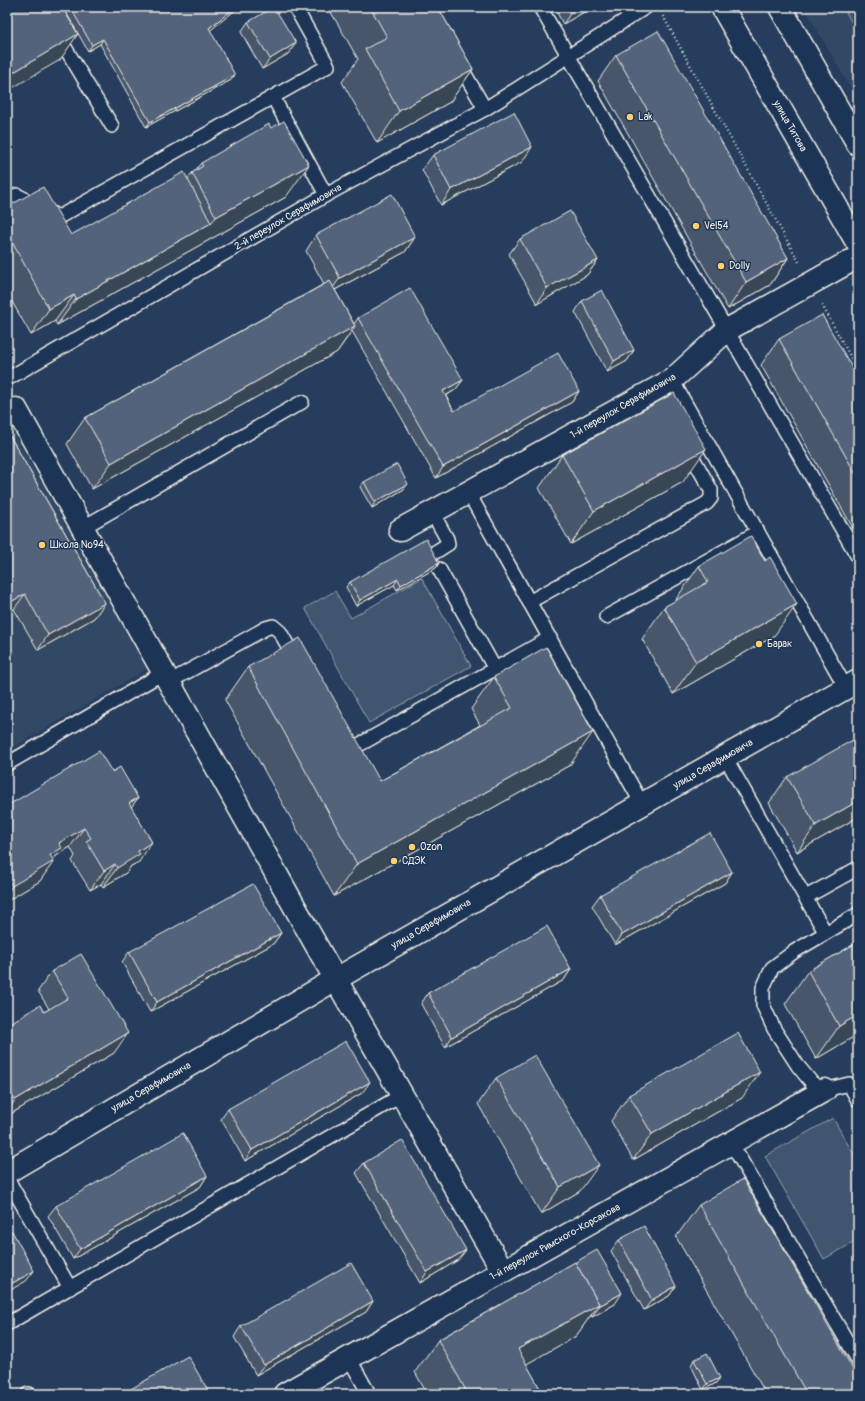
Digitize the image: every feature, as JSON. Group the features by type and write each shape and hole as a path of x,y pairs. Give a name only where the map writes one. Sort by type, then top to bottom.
{"street":[{"name":"улица Титова","path":"722,7 858,244"},
{"path":"780,7 858,144"},
{"name":"1-й переулок Серафимовича","path":"400,530 468,492 662,390 727,330 858,257"},
{"path":"16,409 336,979 503,1271"},
{"name":"улица Серафимовича","path":"7,1172 336,979 852,684"},
{"name":"1-й переулок Римского-Корсакова","path":"285,1394 825,1090"}],"lane":[{"path":"41,7 112,126"},
{"path":"7,201 17,195 59,217 328,66 295,7"},
{"path":"540,7 858,556"},
{"name":"2-й переулок Серафимовича","path":"7,379 326,195 485,109 646,7"},
{"path":"450,48 485,109"},
{"path":"273,97 326,195"},
{"path":"662,390 758,532 852,684"},
{"path":"82,528 302,402"},
{"path":"529,602 707,503 711,498 711,490 681,438"},
{"path":"468,492 642,804"},
{"path":"429,556 448,544 447,539 432,512"},
{"path":"606,617 758,532"},
{"path":"439,570 495,669"},
{"path":"7,764 166,677 266,628 273,626 280,632 304,673"},
{"path":"337,734 341,741 348,746 357,746 550,638"},
{"path":"725,757 825,932"},
{"path":"806,897 858,868"},
{"path":"858,914 825,932 772,968 763,988 763,1005 774,1029 798,1066 812,1083 825,1090 849,1084 858,1100"},
{"path":"7,1324 402,1095"},
{"path":"731,1143 858,1360"},
{"path":"7,1178 70,1288"},
{"path":"349,1358 369,1394"}],"path":[{"path":"662,14 858,370"}],"shaded area":[{"path":"804,7 858,7 858,101"},
{"path":"843,7 858,7 858,34"},
{"name":"Школа №94","path":"7,422 147,669 7,751"},
{"path":"422,578 471,666 369,723 305,608 335,591 351,618"},
{"path":"833,1118 858,1162 858,1240 824,1259 765,1156"}],"building":[{"path":"7,7 62,7 78,34 7,76"},
{"path":"70,7 236,7 209,28 235,75 150,122 103,39 92,45"},
{"path":"274,7 296,43 270,59 248,22"},
{"path":"370,7 438,7 473,69 399,111 365,49 387,37"},
{"path":"658,31 788,258 746,282 616,55"},
{"path":"514,112 532,147 451,190 433,155"},
{"path":"284,121 309,165 216,217 192,173 203,166 201,163 269,124 271,128"},
{"path":"184,172 211,223 76,299 74,295 49,309 7,233 7,207 43,187 71,235"},
{"path":"392,194 415,237 340,278 316,235"},
{"path":"570,211 598,260 547,288 520,239"},
{"path":"330,281 355,326 111,463 85,418"},
{"path":"410,288 463,380 443,391 454,411 558,353 579,391 443,467 358,318"},
{"path":"602,290 634,350 614,361 582,301"},
{"path":"822,315 858,378 858,478 779,339"},
{"path":"674,393 706,449 594,511 562,455"},
{"path":"7,431 105,603 48,635 25,594 7,604"},
{"path":"397,464 408,484 375,502 364,482"},
{"path":"751,536 765,561 770,557 797,604 696,662 664,607 708,582 699,566"},
{"path":"426,539 439,563 401,585 398,579 360,600 350,582"},
{"path":"300,638 380,781 512,708 494,677 546,647 593,732 357,864 248,667"},
{"path":"858,737 858,801 816,825 787,777"},
{"path":"99,751 112,772 120,767 138,798 129,803 152,842 138,851 140,854 117,868 115,864 104,871 86,841 91,838 84,828 59,843 62,848 50,855 54,861 12,886 7,879 7,806"},
{"path":"710,833 732,872 622,935 600,895"},
{"path":"253,884 281,933 157,1002 129,952"},
{"path":"547,926 571,969 452,1037 428,993"},
{"path":"858,942 858,1015 839,1026 808,971"},
{"path":"81,954 128,1033 15,1100 7,1086 7,1025 40,1005 44,1012 68,998 52,971"},
{"path":"738,1033 760,1072 652,1134 629,1095"},
{"path":"346,1041 370,1082 252,1150 228,1109"},
{"path":"535,1055 599,1165 560,1187 496,1078"},
{"path":"183,1133 207,1176 80,1249 56,1206"},
{"path":"402,1140 466,1250 427,1272 364,1163"},
{"path":"743,1179 858,1378 858,1394 807,1394 699,1205"},
{"path":"644,1226 676,1286 652,1300 619,1240"},
{"path":"12,1231 34,1271 7,1286 7,1234"},
{"path":"597,1250 622,1293 599,1306 575,1262"},
{"path":"575,1262 599,1304 518,1349 543,1394 468,1394 438,1340"},
{"path":"351,1263 373,1301 264,1365 241,1326"},
{"path":"707,1353 720,1378 707,1384 694,1360"},
{"path":"188,1356 210,1394 122,1394"}],"place":[{"name":"Lak","path":"630,117"},
{"name":"Vel54","path":"696,226"},
{"name":"Dolly","path":"721,266"},
{"name":"Школа №94","path":"42,545"},
{"name":"Барак","path":"759,644"},
{"name":"Ozon","path":"412,847"},
{"name":"СДЭК","path":"394,861"}]}
